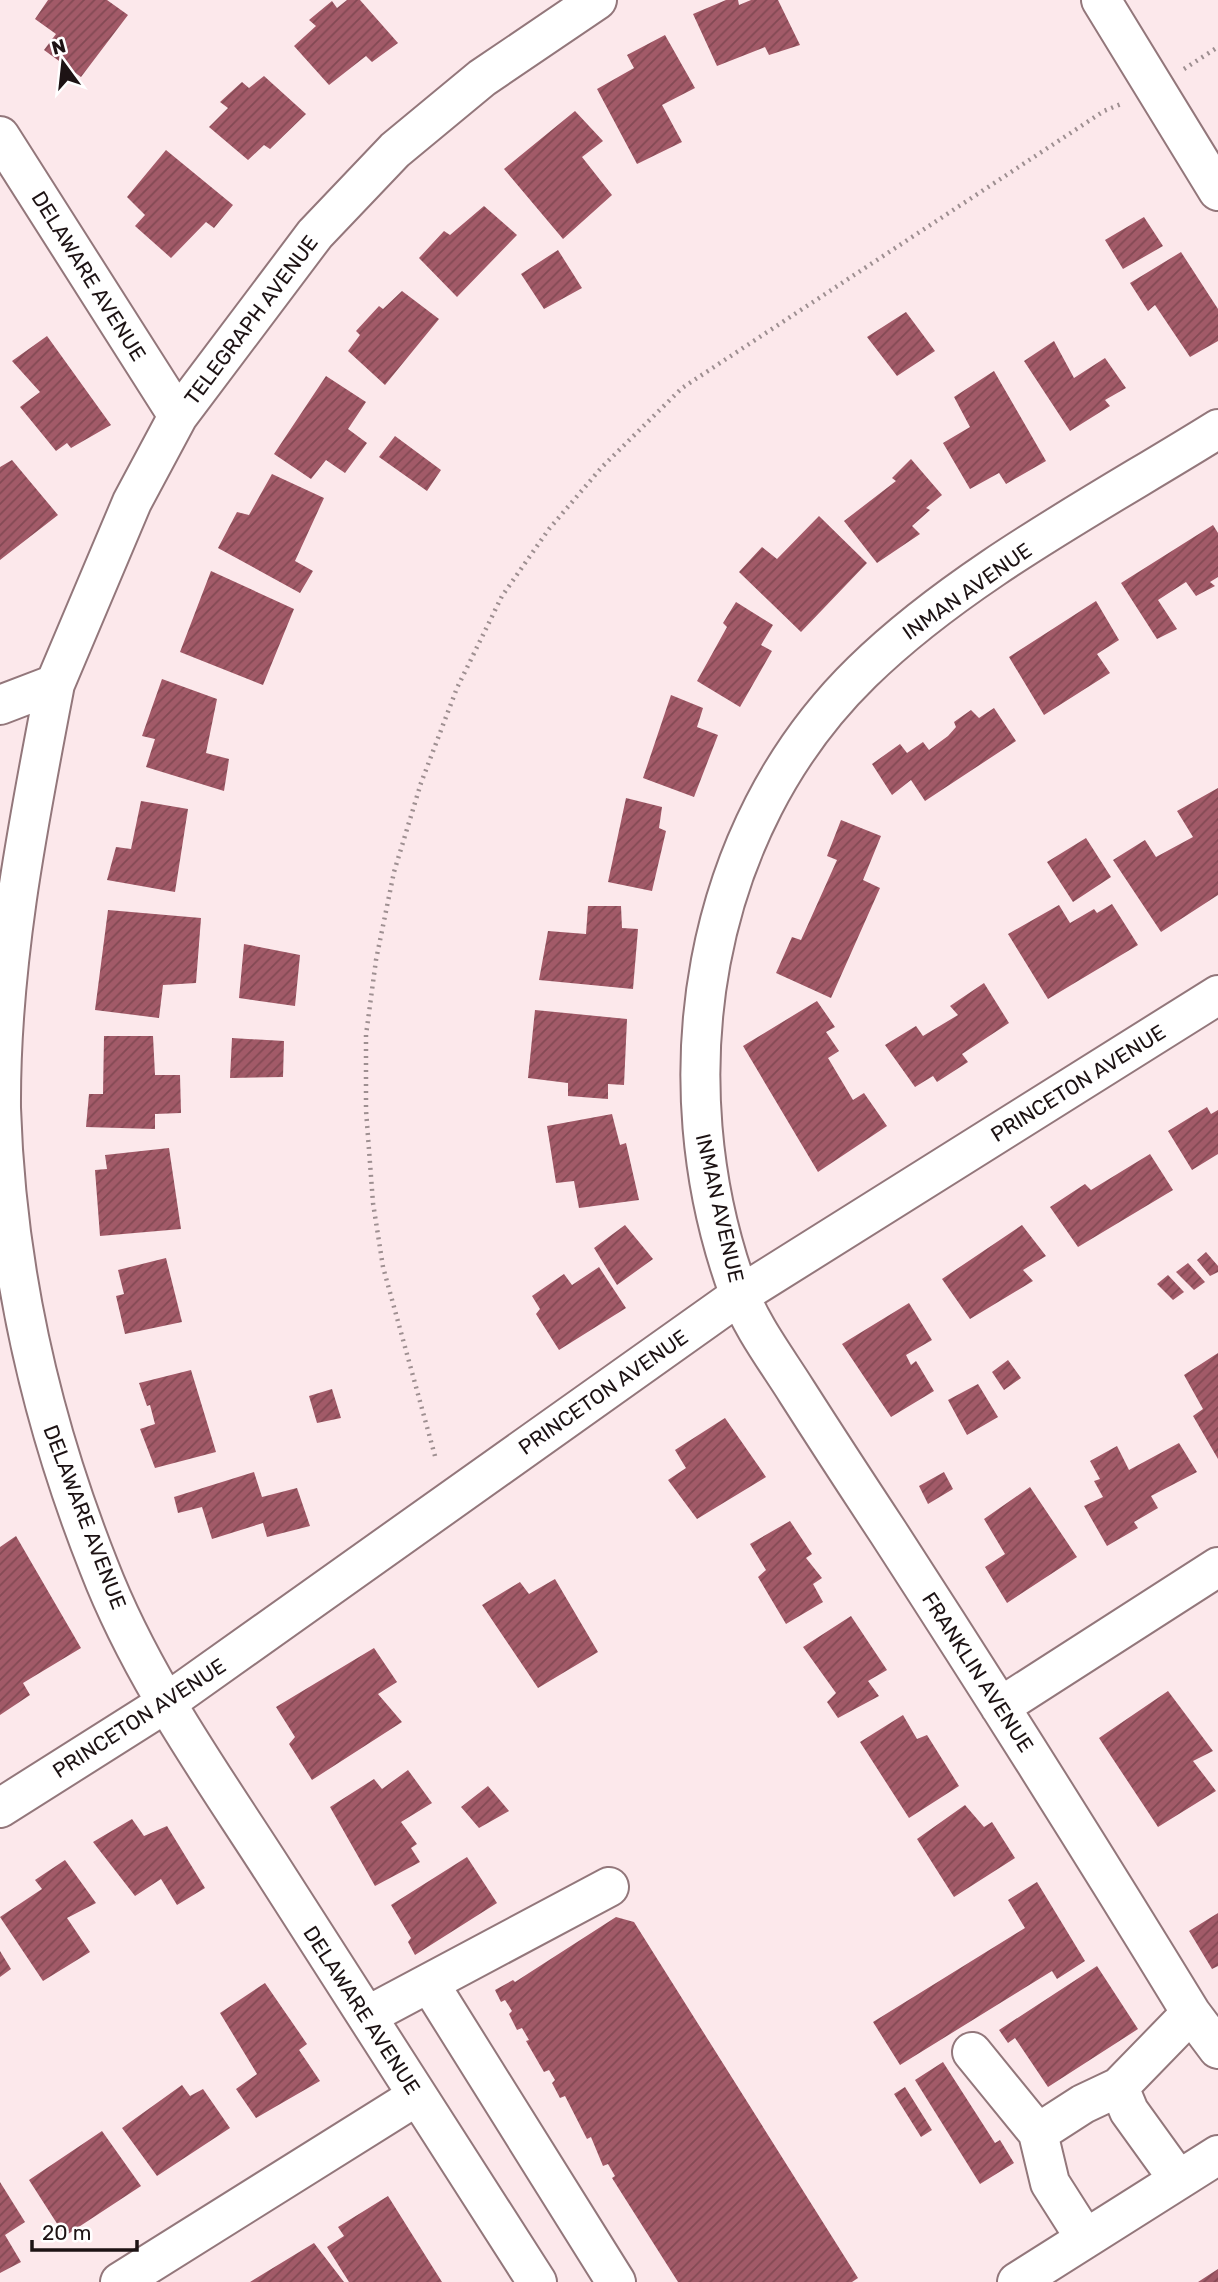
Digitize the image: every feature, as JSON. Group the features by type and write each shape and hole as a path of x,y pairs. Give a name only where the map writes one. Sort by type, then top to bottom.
{"street":[{"name":"TELEGRAPH AVENUE","path":"55,684 132,502 178,416 315,234 395,150 482,78 597,0"},
{"path":"1101,0 1218,191"},
{"name":"DELAWARE AVENUE","path":"0,136 178,416"},
{"name":"INMAN AVENUE","path":"740,1295 706,1165 700,1114 703,1017 720,917 740,857 781,772 820,717 861,673 939,606 1218,429"},
{"name":"DELAWARE AVENUE","path":"55,684 16,888 2,1033 1,1107 7,1270 46,1415 99,1569 166,1703 537,2282"},
{"path":"0,705 55,684"},
{"name":"PRINCETON AVENUE","path":"0,1808 166,1703 740,1295 1218,995"},
{"name":"FRANKLIN AVENUE","path":"740,1295 774,1356 1000,1707 1191,2013 1218,2049"},
{"path":"1000,1707 1218,1567"},
{"path":"366,2017 609,1887"},
{"path":"429,1983 616,2282"},
{"path":"1038,2133 1083,2104 1119,2087 1191,2013"},
{"path":"972,2052 1038,2133 1050,2183 1085,2238"},
{"path":"1119,2087 1129,2111 1178,2179"},
{"path":"120,2282 417,2096"},
{"path":"1033,2278 1085,2238 1218,2155"}],"path":[{"path":"435,1457 381,1254 368,1137 366,1034 376,960 394,872 421,783 457,688 502,596 549,529 602,467 682,387 1104,111 1154,88"}],"building":[{"path":"48,0 107,0 128,15 81,77 44,50 56,34 35,19"},
{"path":"347,0 360,0 398,43 372,62 366,56 329,85 294,46 316,26 309,20 332,1 337,8"},
{"path":"726,0 738,0 739,5 751,0 778,0 800,45 769,55 765,47 717,66 693,14"},
{"path":"665,35 695,88 662,105 682,142 637,164 597,89 634,68 627,55"},
{"path":"264,76 306,114 270,149 264,145 248,160 209,127 228,108 220,102 242,82 249,88"},
{"path":"575,111 603,141 582,157 612,195 563,239 504,169"},
{"path":"166,150 233,205 214,228 206,222 171,258 135,226 145,215 127,197"},
{"path":"484,206 517,235 457,297 419,258 444,231 450,235"},
{"path":"1144,217 1163,246 1123,269 1105,240"},
{"path":"558,250 582,288 544,309 521,274"},
{"path":"1181,252 1218,309 1218,341 1190,357 1155,305 1148,311 1130,283"},
{"path":"402,291 439,319 385,385 348,351 360,335 356,331 379,306 383,309"},
{"path":"906,312 935,351 897,376 867,337"},
{"path":"47,336 111,425 71,448 67,443 56,451 20,407 40,392 12,361"},
{"path":"1054,341 1074,378 1105,358 1126,388 1105,400 1110,406 1070,431 1024,361"},
{"path":"994,371 1046,461 1006,484 999,473 970,489 943,443 970,427 954,397"},
{"path":"326,376 366,402 348,429 367,443 345,473 326,460 311,479 274,454"},
{"path":"395,436 441,470 427,491 379,457"},
{"path":"911,459 942,495 926,508 930,510 912,526 920,534 877,563 844,521 896,481 892,478"},
{"path":"12,460 58,515 0,560 0,467"},
{"path":"272,474 324,498 295,561 313,571 300,593 218,548 237,512 249,515"},
{"path":"819,516 867,563 801,632 739,572 762,547 777,559"},
{"path":"1213,525 1218,533 1218,577 1210,582 1215,586 1196,596 1186,582 1158,600 1177,629 1157,639 1121,583"},
{"path":"211,571 294,609 263,685 180,652"},
{"path":"1096,601 1119,640 1097,654 1110,673 1044,715 1009,657"},
{"path":"736,602 773,625 761,645 772,651 740,707 697,681 727,627 723,623"},
{"path":"162,679 217,699 206,753 229,759 224,791 146,767 155,739 142,736"},
{"path":"671,695 703,708 697,727 718,735 694,797 643,778"},
{"path":"994,708 1016,741 925,801 911,780 892,795 872,764 900,744 907,753 923,742 929,750 948,736 956,727 954,722 971,710 979,718"},
{"path":"1218,788 1218,895 1161,932 1113,860 1145,840 1156,857 1193,837 1177,811"},
{"path":"626,798 662,807 659,828 666,831 652,891 608,882"},
{"path":"141,801 188,809 175,892 107,880 116,847 131,849"},
{"path":"841,820 881,836 863,880 880,888 831,998 776,973 792,937 801,940 837,860 827,856"},
{"path":"1086,838 1111,877 1073,902 1047,862"},
{"path":"1112,904 1138,945 1048,999 1008,934 1059,905 1070,923 1094,909 1097,913"},
{"path":"588,906 621,906 622,928 638,929 633,989 539,980 548,931 586,934"},
{"path":"108,910 201,918 196,983 163,985 159,1018 95,1010"},
{"path":"244,944 300,955 295,1006 239,998"},
{"path":"984,983 1009,1023 962,1054 968,1062 937,1082 933,1076 915,1087 885,1045 916,1026 923,1036 958,1015 950,1006"},
{"path":"817,1001 835,1027 826,1032 839,1051 828,1058 853,1100 864,1093 887,1126 818,1172 743,1046"},
{"path":"535,1010 627,1019 624,1085 608,1084 608,1099 568,1096 568,1083 528,1078"},
{"path":"104,1036 153,1036 155,1075 180,1075 181,1113 155,1114 155,1129 86,1127 89,1094 103,1094"},
{"path":"232,1038 284,1041 283,1077 230,1078"},
{"path":"1207,1107 1211,1114 1218,1110 1218,1154 1192,1170 1168,1131"},
{"path":"612,1114 620,1145 626,1143 639,1200 579,1208 574,1181 556,1183 547,1126"},
{"path":"169,1148 181,1229 100,1236 95,1170 107,1169 105,1155"},
{"path":"1150,1154 1173,1190 1078,1247 1050,1207 1085,1184 1091,1190"},
{"path":"625,1225 653,1259 617,1285 594,1248"},
{"path":"1022,1225 1046,1256 1023,1270 1033,1281 970,1319 942,1279"},
{"path":"1206,1252 1218,1266 1218,1272 1210,1276 1197,1260"},
{"path":"166,1258 182,1322 125,1334 116,1296 124,1294 118,1270"},
{"path":"1188,1263 1205,1282 1194,1290 1176,1272"},
{"path":"599,1267 626,1308 559,1350 536,1314 540,1309 532,1296 564,1274 572,1285"},
{"path":"1168,1275 1184,1292 1173,1300 1157,1284"},
{"path":"909,1303 932,1340 906,1355 911,1365 916,1361 934,1391 891,1417 842,1344"},
{"path":"1218,1353 1218,1459 1193,1416 1203,1409 1184,1375"},
{"path":"1008,1360 1021,1378 1004,1390 992,1372"},
{"path":"191,1370 216,1452 155,1468 140,1429 155,1424 150,1405 147,1406 139,1383"},
{"path":"978,1384 998,1417 967,1435 948,1400"},
{"path":"332,1389 341,1418 317,1423 309,1396"},
{"path":"725,1418 766,1477 697,1519 668,1480 686,1468 675,1450"},
{"path":"1179,1443 1197,1472 1151,1496 1158,1508 1134,1522 1138,1528 1107,1546 1084,1506 1103,1497 1094,1481 1100,1479 1090,1461 1117,1446 1129,1470"},
{"path":"254,1472 262,1497 297,1488 310,1526 267,1537 263,1523 212,1539 202,1507 178,1513 174,1497"},
{"path":"944,1472 953,1489 928,1504 919,1486"},
{"path":"1030,1487 1077,1557 1007,1603 985,1567 1005,1554 984,1519"},
{"path":"790,1521 812,1554 806,1558 822,1578 813,1584 823,1602 786,1624 758,1577 766,1570 750,1544"},
{"path":"16,1536 81,1648 23,1683 30,1695 0,1715 0,1547"},
{"path":"555,1579 598,1652 538,1688 482,1605 520,1582 529,1594"},
{"path":"851,1616 887,1670 868,1681 879,1696 838,1718 827,1702 836,1693 803,1647"},
{"path":"374,1648 397,1682 378,1694 402,1722 312,1780 289,1744 295,1737 276,1707"},
{"path":"1168,1691 1213,1751 1193,1761 1216,1791 1158,1827 1099,1738"},
{"path":"903,1715 917,1739 927,1735 959,1786 909,1818 860,1742"},
{"path":"408,1770 432,1803 401,1822 417,1844 411,1848 420,1862 375,1886 330,1807 374,1779 382,1789"},
{"path":"488,1786 509,1811 479,1828 461,1807"},
{"path":"965,1805 984,1827 992,1822 1015,1858 954,1897 917,1839"},
{"path":"132,1819 144,1836 167,1826 205,1888 177,1905 161,1879 135,1896 93,1842"},
{"path":"467,1857 497,1903 415,1955 408,1942 411,1938 391,1905"},
{"path":"65,1860 96,1903 67,1918 90,1952 43,1981 0,1917 42,1889 35,1880"},
{"path":"1037,1882 1085,1961 1057,1979 1052,1971 900,2065 873,2022 1025,1928 1008,1900"},
{"path":"1218,1913 1218,1966 1212,1969 1189,1931"},
{"path":"616,1917 634,1922 858,2278 852,2282 678,2282 612,2178 615,2176 608,2164 603,2166 591,2137 587,2139 565,2096 560,2098 549,2070 544,2072 526,2041 529,2040 522,2028 517,2030 509,2014 512,2011 505,2000 501,2002 495,1990 513,1980 515,1982"},
{"path":"0,1951 11,1969 0,1977"},
{"path":"1097,1966 1138,2029 1048,2087 1015,2038 1008,2043 999,2030"},
{"path":"265,1983 307,2044 299,2050 320,2081 256,2118 236,2089 257,2074 220,2013"},
{"path":"943,2062 995,2143 1000,2140 1014,2163 980,2184 915,2080"},
{"path":"182,2085 190,2096 203,2089 230,2128 157,2176 122,2128"},
{"path":"905,2087 932,2130 921,2137 894,2094"},
{"path":"102,2131 141,2186 65,2236 29,2180"},
{"path":"0,2182 25,2222 5,2235 21,2262 0,2273"},
{"path":"388,2196 442,2282 349,2282 327,2247 344,2236 338,2227"},
{"path":"314,2243 344,2282 250,2282"},
{"path":"1218,2269 1218,2282 1198,2282"}]}
